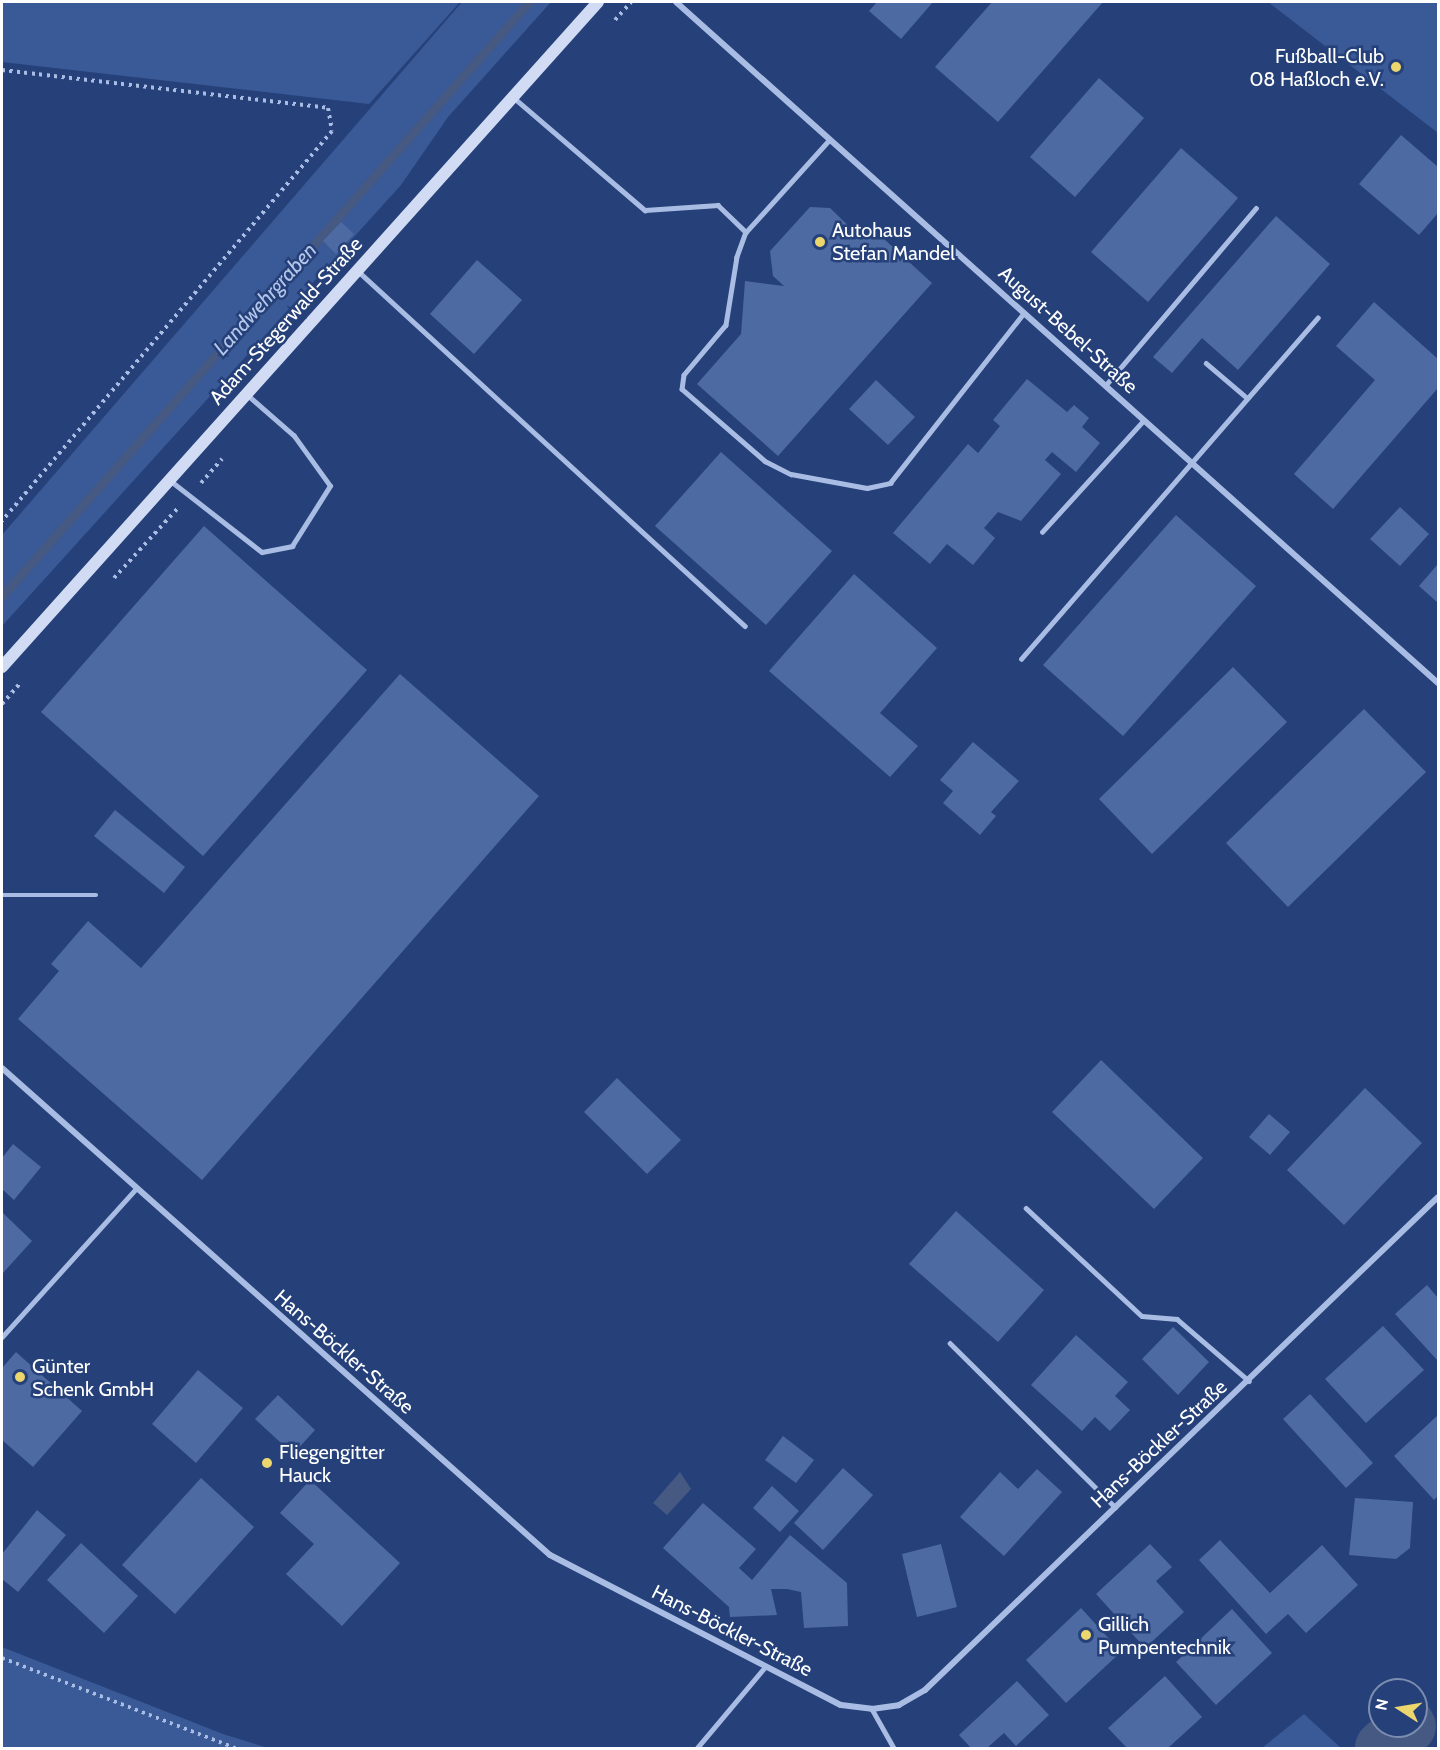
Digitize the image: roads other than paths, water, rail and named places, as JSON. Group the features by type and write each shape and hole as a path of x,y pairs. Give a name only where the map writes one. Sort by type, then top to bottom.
{"main road":[{"name":"Adam-Stegerwald-Straße","path":"2,667 598,2"}],"street":[{"name":"August-Bebel-Straße","path":"676,2 1438,683"},
{"name":"Hans-Böckler-Straße","path":"2,1068 135,1190 550,1555 842,1705 872,1709 899,1704 925,1690 1250,1381 1438,1197"}],"lane":[{"path":"513,97 645,210 717,205 746,232"},
{"path":"829,140 746,232 735,265 726,325 684,375 681,389 765,461 791,474 867,488 890,483 1024,313"},
{"path":"1105,386 1256,208"},
{"path":"357,271 745,626"},
{"path":"1021,659 1189,461 1317,318"},
{"path":"1206,363 1246,397"},
{"path":"170,480 262,552 292,546 330,486 294,436 246,394"},
{"path":"1042,532 1144,420"},
{"path":"2,895 96,895"},
{"path":"2,1336 135,1190"},
{"path":"1026,1208 1142,1316 1177,1319 1250,1381"},
{"path":"950,1342 1115,1507"},
{"path":"697,1749 765,1667"},
{"path":"872,1709 894,1749"}],"waterway":[{"name":"Landwehrgraben","path":"2,596 529,2"},
{"path":"1383,1748 1394,1738"}],"place":[{"name":"Fußball-Club 08 Haßloch e.V.","path":"1396,67"},
{"name":"Autohaus Stefan Mandel","path":"820,242"},
{"name":"Günter Schenk GmbH","path":"20,1377"},
{"name":"Fliegengitter Hauck","path":"267,1463"},
{"name":"Gillich Pumpentechnik","path":"1086,1635"}]}
